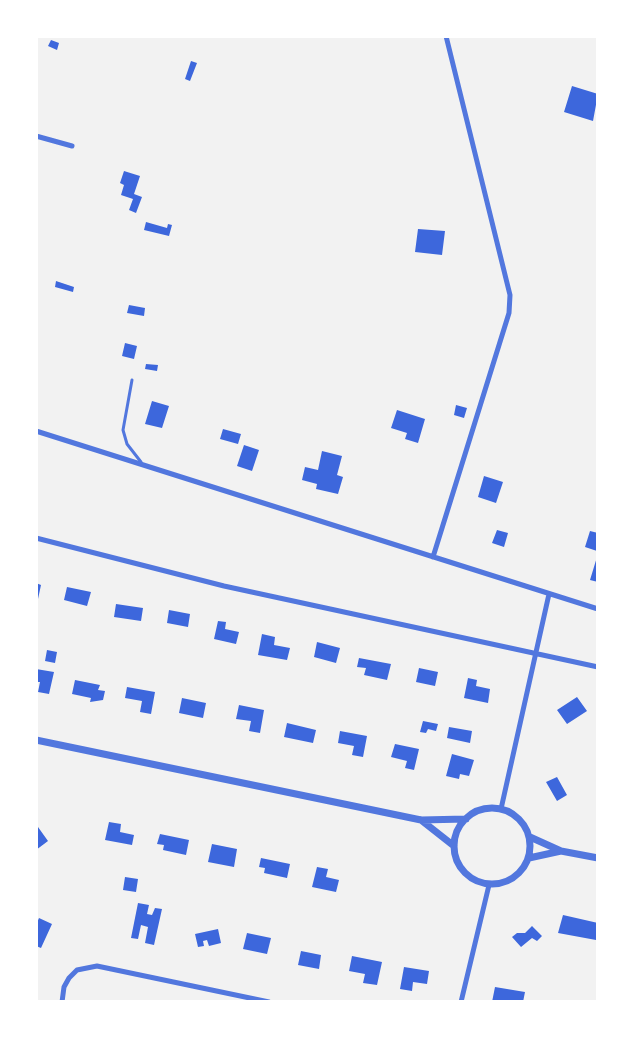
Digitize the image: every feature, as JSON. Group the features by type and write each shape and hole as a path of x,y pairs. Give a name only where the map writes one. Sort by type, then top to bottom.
{"street":[{"path":"433,557 509,313 510,294 446,36"},
{"path":"36,136 72,146"},
{"path":"36,431 598,609"},
{"path":"36,538 224,586 598,667"},
{"path":"501,809 549,594"},
{"path":"36,740 421,820 466,819"},
{"path":"482,809 501,809 514,814 524,824 530,837 529,858 518,875 499,884 489,885 475,881 464,872 456,860 454,846 459,827 466,819 482,809"},
{"path":"421,820 454,846"},
{"path":"530,837 561,851 598,858"},
{"path":"529,858 561,851"},
{"path":"461,1002 489,885"},
{"path":"62,1002 64,987 76,970 97,966 269,1002"}],"lane":[{"path":"132,380 123,430 127,444 137,459 145,465"}],"building":[{"path":"51,40 59,43 57,50 48,46"},
{"path":"191,61 197,63 190,81 185,79"},
{"path":"572,86 598,94 593,121 564,112"},
{"path":"124,171 140,176 134,194 142,197 136,213 129,210 133,199 121,195 124,185 120,183"},
{"path":"146,222 167,228 168,224 172,225 169,236 144,230"},
{"path":"418,229 445,231 442,255 415,252"},
{"path":"56,281 74,287 73,292 55,287"},
{"path":"129,305 145,308 144,316 127,313"},
{"path":"125,343 137,346 134,359 122,356"},
{"path":"146,364 158,365 157,371 145,369"},
{"path":"152,401 169,406 162,428 145,424"},
{"path":"456,405 467,408 464,418 454,415"},
{"path":"397,410 425,419 418,443 405,439 407,433 391,428"},
{"path":"223,429 241,434 238,444 220,439"},
{"path":"244,445 259,450 252,471 237,466"},
{"path":"322,451 342,456 337,475 343,477 338,494 316,489 317,484 302,480 305,467 318,470"},
{"path":"484,476 503,482 496,503 478,497"},
{"path":"497,530 508,533 504,547 492,543"},
{"path":"590,531 598,533 597,551 585,547"},
{"path":"598,557 598,582 590,580"},
{"path":"36,583 41,585 38,599 36,599"},
{"path":"67,587 91,592 87,606 64,600"},
{"path":"116,604 143,608 141,621 114,617"},
{"path":"169,610 190,614 188,627 167,623"},
{"path":"218,621 226,622 225,629 239,632 236,644 214,639"},
{"path":"262,634 275,637 274,645 290,648 287,660 258,655"},
{"path":"317,642 340,648 336,663 314,657"},
{"path":"47,650 57,652 55,663 45,661"},
{"path":"359,658 391,664 387,680 364,675 366,668 357,667"},
{"path":"419,668 438,672 435,686 416,682"},
{"path":"36,669 54,672 49,694 38,692 40,682 36,682"},
{"path":"468,678 477,680 476,686 490,689 488,703 464,698"},
{"path":"75,680 100,685 98,690 105,691 103,700 90,702 91,698 72,694"},
{"path":"127,687 155,692 151,714 140,712 142,701 125,698"},
{"path":"577,697 587,711 567,724 557,710"},
{"path":"182,698 206,703 203,718 179,713"},
{"path":"239,705 264,710 260,733 249,731 251,721 236,719"},
{"path":"423,721 438,724 436,731 428,729 426,733 420,732"},
{"path":"287,723 316,730 313,743 284,737"},
{"path":"449,727 472,731 470,743 447,738"},
{"path":"340,731 367,736 363,757 352,755 354,746 338,743"},
{"path":"395,744 419,749 414,770 405,768 407,761 391,757"},
{"path":"452,754 474,760 469,776 460,774 459,779 446,776"},
{"path":"557,777 567,795 557,801 546,782"},
{"path":"109,822 121,824 120,832 134,835 132,845 105,840"},
{"path":"38,827 48,841 36,850 36,829"},
{"path":"160,834 189,840 186,855 163,850 164,845 157,844"},
{"path":"212,844 237,849 234,867 208,862"},
{"path":"261,858 290,864 287,878 264,873 265,868 259,867"},
{"path":"317,867 328,869 326,877 339,880 336,892 312,887"},
{"path":"125,877 138,879 136,892 123,890"},
{"path":"138,903 149,905 147,914 152,915 155,908 162,909 154,945 145,943 148,927 141,925 138,939 131,938"},
{"path":"563,915 598,923 596,940 558,933"},
{"path":"39,918 52,924 41,948 36,946 36,925"},
{"path":"532,926 542,936 537,941 532,938 521,947 512,937 517,933 525,933"},
{"path":"218,929 221,943 209,946 207,940 203,941 204,946 198,947 195,934"},
{"path":"247,933 271,938 267,954 243,949"},
{"path":"301,951 321,955 319,969 298,965"},
{"path":"352,956 382,962 377,985 363,983 365,974 349,971"},
{"path":"404,967 429,971 427,984 413,982 412,991 400,989"},
{"path":"495,987 525,992 523,1002 492,1002"}]}
